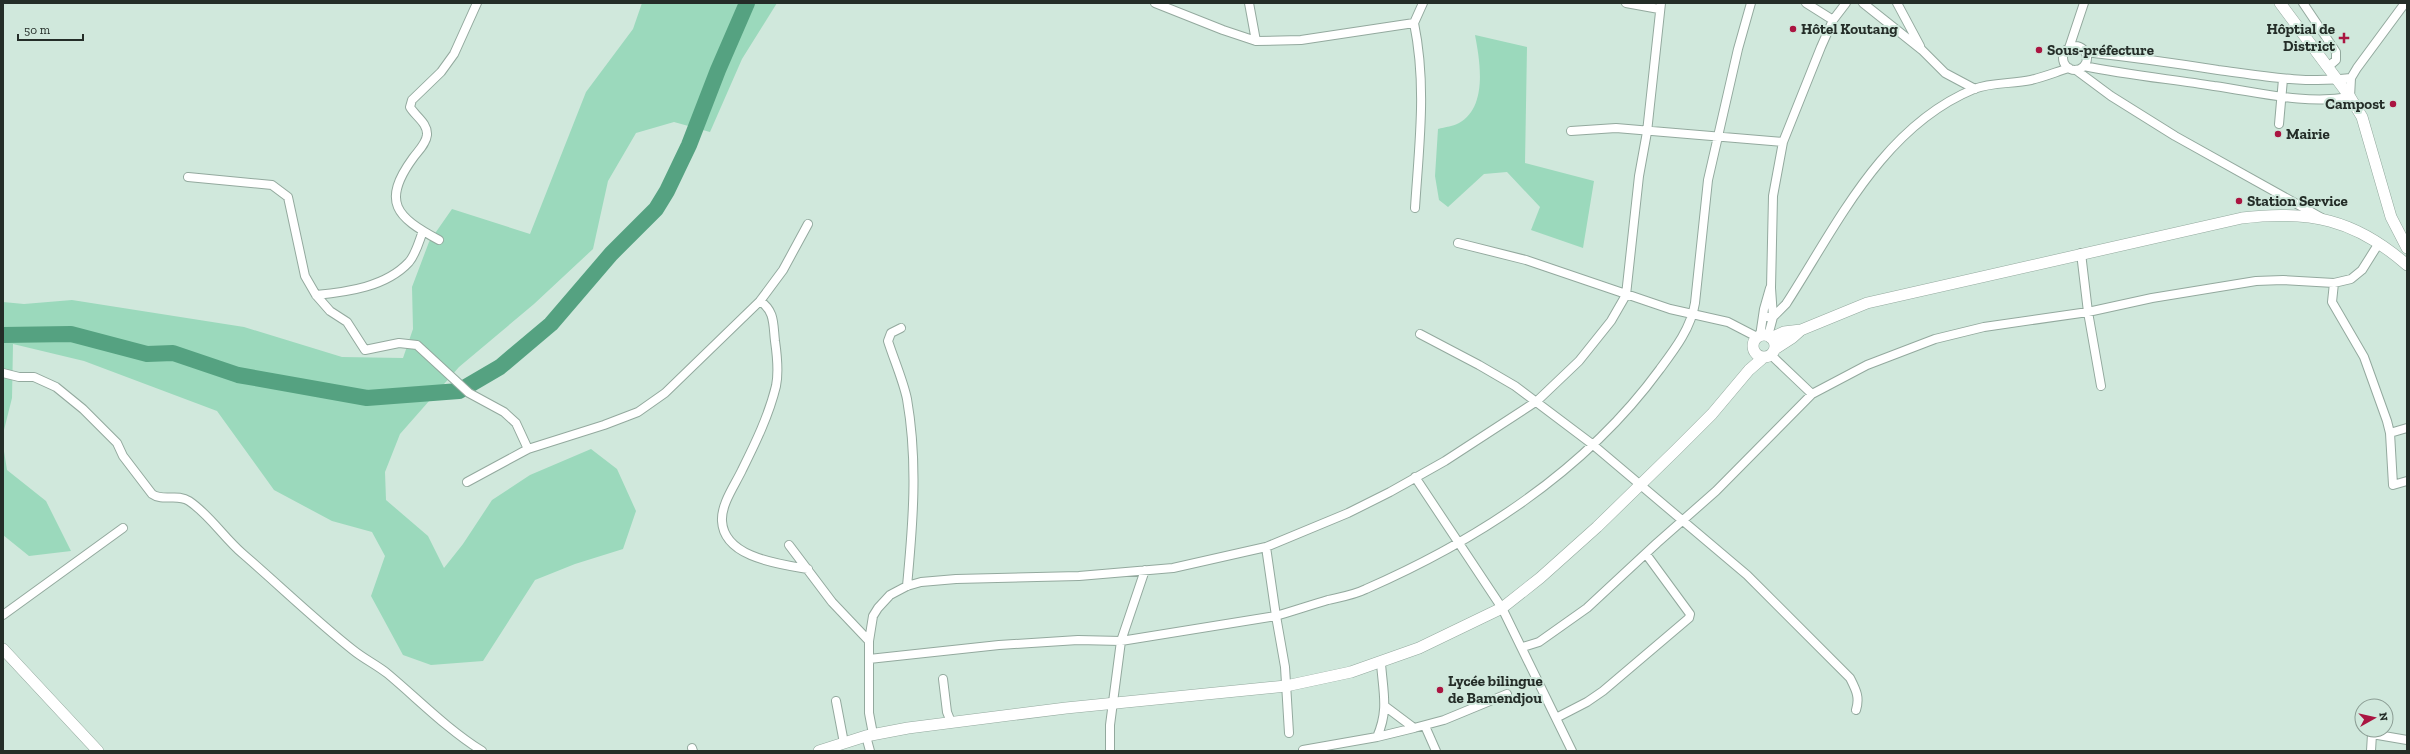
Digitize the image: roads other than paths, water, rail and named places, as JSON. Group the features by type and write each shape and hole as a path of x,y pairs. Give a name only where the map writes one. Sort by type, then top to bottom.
{"main road":[{"path":"2280,3 2338,80 2362,117 2391,217 2407,248"},
{"path":"1766,353 1753,344 1764,337 1800,330 1867,303 2081,253 2242,218 2284,216 2322,218 2356,230 2379,243 2407,265"},
{"path":"819,751 869,735 951,722 1113,703 1286,686 1351,672 1419,648 1502,608 1540,578 1642,484 1712,414 1749,370 1766,353 1792,338 1800,330"},
{"path":"1764,337 1766,353"},
{"path":"3,649 98,751"}],"street":[{"path":"439,240 423,231 402,213 394,202 395,191 406,167 424,143 427,134 424,124 410,107 412,100 441,72 454,54 477,3"},
{"path":"1155,3 1223,30 1256,41 1301,40 1414,23"},
{"path":"1249,3 1256,41"},
{"path":"1415,208 1422,129 1421,74 1414,23 1424,3"},
{"path":"870,751 869,641 873,616 890,595 908,586 949,579 1065,576 1194,565 1266,547 1348,513 1445,461 1537,401 1579,361 1611,321 1626,295 1639,176 1647,132 1660,6 1626,3"},
{"path":"869,659 999,645 1078,640 1121,641 1276,616 1365,590 1479,531 1543,487 1615,423 1645,390 1669,357 1693,315 1708,180 1738,49 1751,3"},
{"path":"1806,3 1833,20"},
{"path":"1773,316 1771,288 1773,196 1783,142 1798,100 1833,20 1846,3"},
{"path":"1863,3 1922,50 1945,73 1975,88"},
{"path":"1897,3 1922,50"},
{"path":"2084,3 2069,48 2063,58 2111,96 2175,136 2322,218"},
{"path":"2303,3 2336,52 2336,60 2328,68"},
{"path":"2076,68 2281,96 2324,100 2350,97 2351,78 2405,3"},
{"path":"2069,48 2076,46 2085,52 2283,79 2318,81 2351,78"},
{"path":"1764,337 1773,316 1786,304 1850,202 1895,145 1932,113 1975,88 2031,80 2076,68 2087,60 2085,52"},
{"path":"2279,124 2283,79"},
{"path":"1571,130 1598,127 1647,132 1718,135 1783,142"},
{"path":"188,177 272,185 288,197 306,276 316,295 330,311 347,322 365,350 399,343 416,345 469,393 504,412 516,423 528,449"},
{"path":"467,482 528,449 604,425 638,412 665,393 760,301 783,270 808,224"},
{"path":"316,295 347,292 388,276 409,262 418,246 423,231"},
{"path":"1458,243 1526,260 1626,295 1693,315 1728,322 1764,337"},
{"path":"1523,648 1539,642 1561,629 1587,608 1716,492 1812,394 1867,364 1934,339 1990,326 2088,312 2152,298 2256,282 2283,280 2334,284 2351,279 2362,270 2379,243"},
{"path":"2081,253 2088,312 2101,386"},
{"path":"2334,284 2332,302 2364,357 2390,433 2394,485 2407,481"},
{"path":"1764,337 1763,317 1771,288"},
{"path":"760,301 768,307 773,315 777,357 776,385 751,452 724,508 722,521 726,535 737,547 754,558 808,568"},
{"path":"1763,317 1773,316"},
{"path":"901,328 891,333 888,341 907,398 914,448 915,492 908,586"},
{"path":"1420,334 1479,364 1537,401 1642,484 1682,522 1747,575 1850,678 1857,692 1858,702 1856,710"},
{"path":"1766,353 1812,394"},
{"path":"3,373 19,377 34,377 62,392 83,409 117,443 123,456 152,494 158,498 176,497 190,501 207,516 225,539 316,620 354,651 387,673 441,722 482,751"},
{"path":"2390,433 2407,428"},
{"path":"1415,478 1502,608 1523,648 1572,751"},
{"path":"3,615 123,528"},
{"path":"789,545 808,568 832,602 869,641"},
{"path":"1266,547 1286,686 1289,733"},
{"path":"1556,718 1587,702 1603,691 1689,618 1690,614 1646,554"},
{"path":"1110,751 1113,703 1121,641 1145,570"},
{"path":"1376,737 1384,719 1386,707 1381,662"},
{"path":"943,678 947,712 951,722"},
{"path":"1303,750 1376,737 1425,726 1508,694"},
{"path":"836,701 844,743"},
{"path":"1386,707 1414,728"},
{"path":"1425,726 1436,751"},
{"path":"2371,751 2372,734 2407,740"}],"waterway":[{"path":"3,335 71,334 147,354 173,353 238,375 367,398 459,391 500,367 551,324 611,254 656,209 667,191 689,145 718,70 747,3"}],"place":[{"name":"Hôtel Koutang","path":"1793,29"},
{"name":"Hôptial de District","path":"2344,38"},
{"name":"Sous-préfecture","path":"2039,50"},
{"name":"Campost","path":"2393,104"},
{"name":"Mairie","path":"2278,134"},
{"name":"Station Service","path":"2239,201"},
{"name":"Lycée bilingue de Bamendjou","path":"1440,690"}]}
